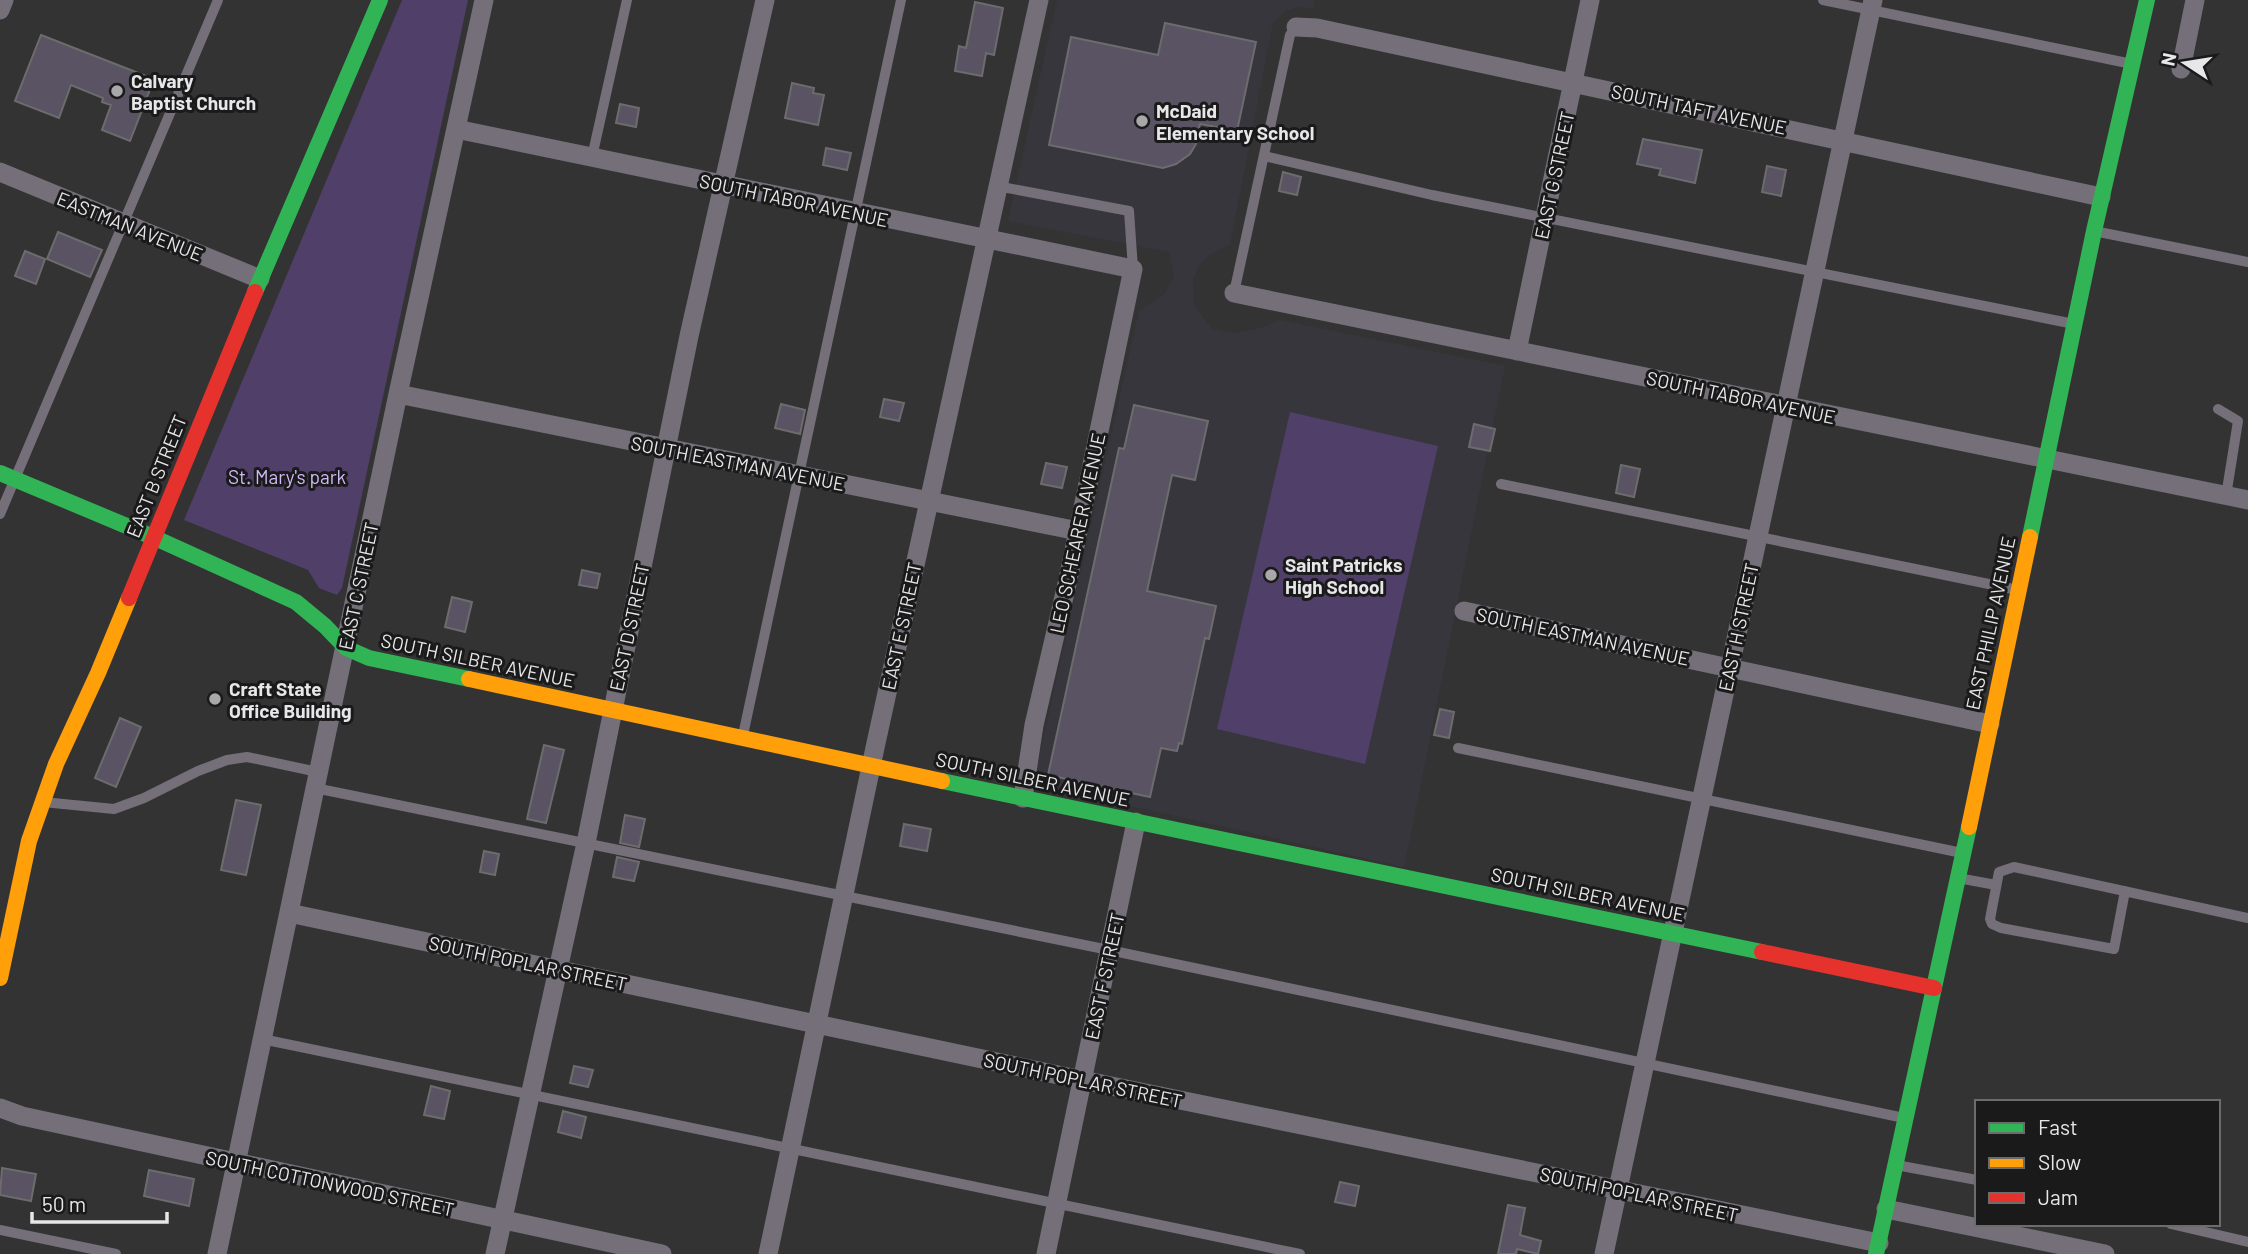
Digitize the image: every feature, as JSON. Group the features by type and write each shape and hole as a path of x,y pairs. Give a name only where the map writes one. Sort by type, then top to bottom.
{"street":[{"path":"0,10 4,0"},
{"name":"EAST B STREET","path":"0,978 29,841 56,764 98,673 260,279 380,0"},
{"name":"EAST C STREET","path":"216,1254 484,0"},
{"name":"EAST D STREET","path":"495,1254 586,843 689,336 765,0"},
{"name":"EAST E STREET","path":"768,1254 928,501 1039,0"},
{"name":"EAST G STREET","path":"1517,351 1590,0"},
{"name":"EAST PHILIP AVENUE","path":"1877,1249 2101,197 2147,0"},
{"path":"2181,69 2195,0"},
{"name":"EAST H STREET","path":"1604,1254 1872,5"},
{"name":"SOUTH TAFT AVENUE","path":"1296,27 1317,27 2101,197"},
{"name":"SOUTH TABOR AVENUE","path":"456,129 1133,269"},
{"name":"EASTMAN AVENUE","path":"0,172 260,279"},
{"name":"LEO SCHEARER AVENUE","path":"1023,798 1034,725 1133,269"},
{"name":"SOUTH TABOR AVENUE","path":"1234,293 2248,500"},
{"name":"SOUTH EASTMAN AVENUE","path":"398,394 1078,531"},
{"name":"SOUTH SILBER AVENUE","path":"7,476 153,537 296,602 346,648 369,659 1934,988"},
{"name":"SOUTH EASTMAN AVENUE","path":"1464,611 1990,724"},
{"name":"EAST F STREET","path":"1046,1254 1136,822"},
{"name":"SOUTH POPLAR STREET","path":"289,913 1082,1080 1618,1189 1877,1249"},
{"name":"SOUTH COTTONWOOD STREET","path":"0,1108 22,1116 662,1254"},
{"path":"1886,1209 2105,1254"}],"lane":[{"path":"0,514 7,476 123,223 218,0"},
{"path":"592,157 627,0"},
{"path":"743,738 901,0"},
{"path":"1823,0 1872,5 2132,64"},
{"path":"1234,293 1290,35 1296,27"},
{"path":"1264,156 1432,195 2074,324"},
{"path":"998,186 1129,211 1133,269"},
{"path":"2094,230 2248,262"},
{"path":"2218,410 2238,421 2226,496"},
{"path":"1501,484 2019,591"},
{"path":"1458,748 1962,853"},
{"path":"43,802 114,809 144,798 198,771 227,760 247,757 317,780 586,843 1109,950 1905,1119"},
{"path":"2125,891 2113,950 2001,928 1992,924 1990,919 1999,872 2014,867 2125,891 2248,918"},
{"path":"1958,878 1996,884"},
{"path":"262,1040 1300,1254"},
{"path":"1896,1165 1975,1180"},
{"path":"2180,1226 2248,1242"},
{"path":"0,1230 116,1254"}],"shaded area":[{"name":"Saint Patricks High School","path":"1057,0 1315,0 1313,9 1299,7 1286,11 1273,22 1230,245 1210,254 1199,265 1193,280 1194,305 1211,328 1234,333 1261,328 1279,320 1505,366 1404,867 1033,784 1139,311 1165,293 1174,276 1169,252 1008,221"}],"green space":[{"name":"St. Mary's park","path":"402,0 468,0 342,588 337,595 319,588 308,570 184,520"},
{"path":"1290,412 1438,446 1365,764 1217,729"}],"building":[{"path":"975,2 1003,8 994,55 986,53 982,76 955,71 959,46 966,48"},
{"path":"1165,23 1256,42 1237,131 1200,124 1196,144 1190,154 1176,164 1163,168 1049,145 1071,37 1158,55"},
{"name":"Calvary Baptist Church","path":"41,35 154,79 130,141 102,130 111,105 102,102 103,98 71,85 59,118 15,101"},
{"path":"792,83 814,88 813,93 824,95 818,125 785,118"},
{"path":"620,104 639,108 636,127 616,123"},
{"path":"1643,139 1702,150 1695,183 1659,175 1661,169 1637,164"},
{"path":"826,148 851,153 847,170 823,165"},
{"path":"1767,166 1786,170 1781,196 1762,192"},
{"path":"1283,172 1301,177 1297,195 1279,191"},
{"path":"58,232 102,250 90,277 47,259"},
{"path":"25,251 45,259 36,284 15,276"},
{"path":"884,399 904,403 899,421 880,417"},
{"path":"781,404 805,410 800,434 775,428"},
{"path":"1134,405 1208,421 1195,480 1172,475 1147,591 1216,606 1209,639 1205,638 1182,744 1179,743 1177,751 1161,748 1150,797 1048,775 1119,448 1124,449"},
{"path":"1474,424 1495,429 1490,451 1469,447"},
{"path":"1046,463 1067,467 1062,488 1041,484"},
{"path":"1621,465 1640,469 1634,497 1616,493"},
{"path":"582,570 600,574 597,588 579,585"},
{"path":"452,597 472,602 465,632 445,627"},
{"path":"1440,709 1454,712 1449,738 1434,735"},
{"path":"120,718 141,727 116,787 95,778"},
{"path":"544,745 564,750 546,823 527,819"},
{"path":"236,800 261,805 246,875 221,870"},
{"path":"625,815 645,819 639,847 620,843"},
{"path":"904,824 931,829 927,851 900,846"},
{"path":"484,851 499,854 495,875 480,872"},
{"path":"617,857 639,862 634,881 613,877"},
{"path":"574,1066 593,1070 588,1087 570,1083"},
{"path":"431,1086 450,1091 444,1119 424,1115"},
{"path":"563,1111 586,1117 581,1138 558,1132"},
{"path":"2,1168 36,1174 31,1201 0,1195"},
{"path":"149,1170 194,1179 189,1206 144,1196"},
{"path":"1340,1182 1359,1186 1355,1206 1335,1202"},
{"path":"1508,1205 1525,1208 1520,1235 1541,1241 1538,1254 1517,1249 1516,1254 1498,1254"}],"traffic: fast":[{"path":"255,292 380,0"},
{"path":"2030,537 2094,231 2147,0"},
{"path":"0,473 153,537 296,602 346,648 369,658 469,679"},
{"path":"942,781 1762,952"},
{"path":"1876,1254 1969,827"}],"traffic: slow":[{"path":"1969,827 2030,537"},
{"path":"0,978 29,841 56,764 129,598"},
{"path":"469,679 942,781"}],"traffic: jam":[{"path":"129,598 255,292"},
{"path":"1762,952 1934,988"}],"place":[{"name":"Calvary Baptist Church","path":"117,91"},
{"name":"McDaid Elementary School","path":"1142,121"},
{"name":"Saint Patricks High School","path":"1271,575"},
{"name":"Craft State Office Building","path":"215,699"}]}
